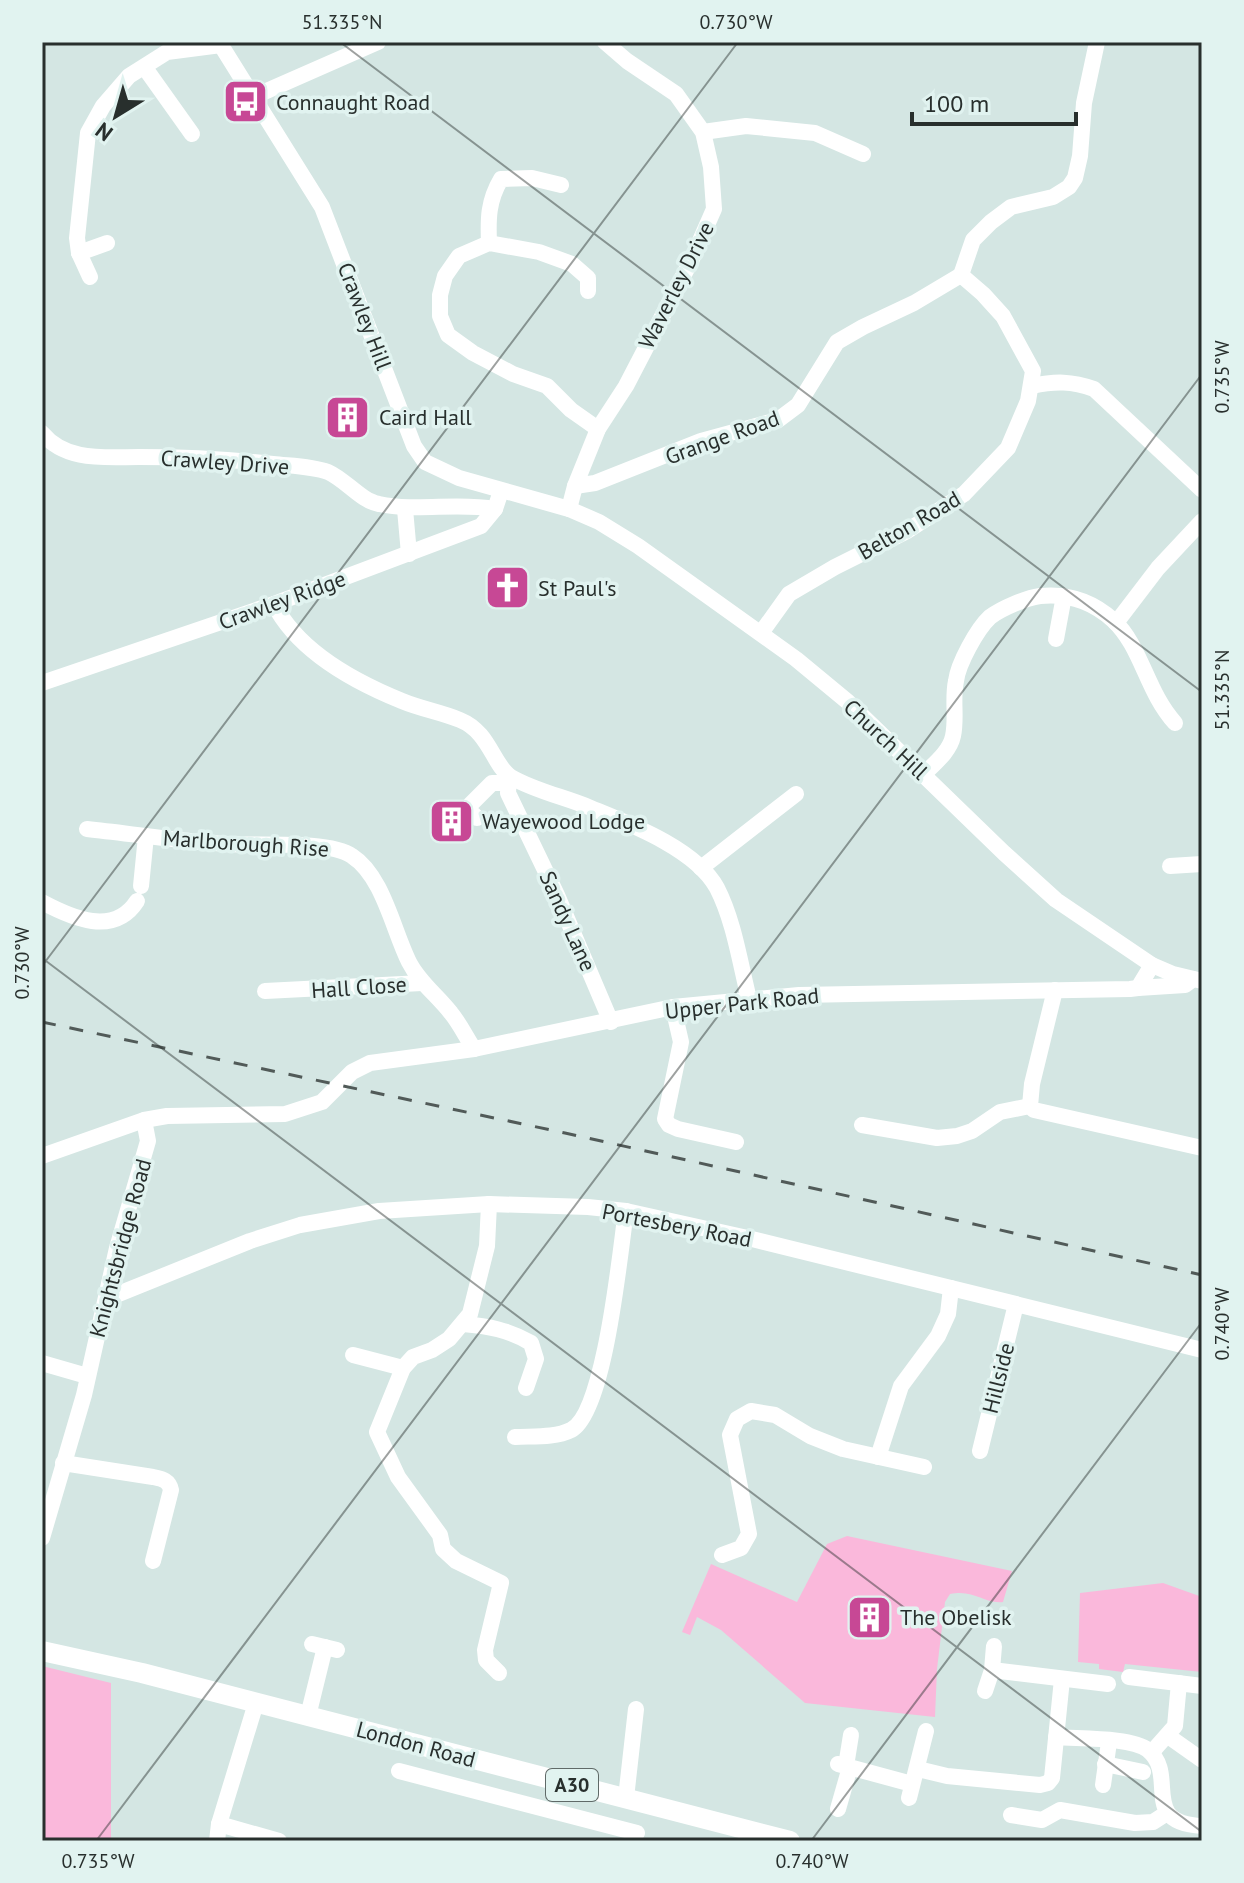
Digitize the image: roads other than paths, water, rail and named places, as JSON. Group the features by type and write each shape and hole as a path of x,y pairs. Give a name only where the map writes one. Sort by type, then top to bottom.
{"main road":[{"name":"London Road","path":"42,1651 142,1673 790,1841"}],"street":[{"path":"253,97 378,42"},
{"name":"Waverley Drive","path":"569,509 598,429 626,386 692,259 714,209 711,167 703,132 676,94 605,42"},
{"path":"1097,42 1084,103 1075,178 1069,187 1053,197 1011,207 991,222 973,240 961,275 1003,316 1033,371 1032,386 1055,381 1073,382 1094,389 1202,490"},
{"path":"90,277 79,253 77,238 88,133 103,106 129,76 167,52 220,44"},
{"name":"Crawley Hill","path":"220,44 322,207 414,446 425,462 459,478 569,509"},
{"path":"145,68 192,134"},
{"path":"703,132 746,126 815,133 863,154"},
{"path":"489,243 487,212 501,179 532,178 561,185"},
{"path":"79,253 107,243"},
{"path":"588,291 588,278 572,264 539,252 489,243 459,256 445,276 440,295 440,316 448,335 473,353 513,374 547,386 571,410 598,429"},
{"name":"Grange Road","path":"575,486 595,483 701,441 778,420 798,405 837,342 961,275"},
{"name":"Belton Road","path":"761,633 789,594 907,531 964,494 1008,448 1032,386"},
{"name":"Crawley Drive","path":"42,433 55,447 79,455 184,457 286,465 326,471 346,481 374,503 405,509 468,504 495,509"},
{"path":"495,509 501,491"},
{"path":"405,509 409,554"},
{"name":"Crawley Ridge","path":"42,683 274,604 409,554 481,526 495,509"},
{"name":"Church Hill","path":"569,509 599,522 638,546 761,633 848,702 1036,883 1086,922 1152,965 1197,980"},
{"path":"1116,623 1148,580 1202,521"},
{"path":"1062,634 1064,596"},
{"path":"924,774 943,755 953,738 956,680 968,648 990,618 1035,597 1064,596 1090,602 1116,623 1131,643 1155,697 1175,723"},
{"name":"Sandy Lane","path":"274,604 289,627 307,646 343,670 405,703 463,721 478,731 509,779 508,793 557,895 611,1022"},
{"path":"477,818 467,808 492,783 509,779 592,808 681,851 701,868 716,887 728,918 749,999"},
{"path":"701,868 796,794"},
{"name":"Marlborough Rise","path":"87,829 225,844 317,847 350,854 364,865 394,920 409,963 422,983 451,1012 474,1049"},
{"name":"Marlborough Rise","path":"42,902 73,918 97,922 116,920 133,909 139,894 146,836"},
{"path":"1170,866 1202,864"},
{"path":"1138,988 1152,965"},
{"name":"Upper Park Road","path":"144,1120 167,1116 285,1114 318,1104 361,1066 390,1059 474,1049 673,1007 799,995 1138,988 1185,985 1197,980"},
{"name":"Hall Close","path":"265,991 422,983"},
{"path":"1030,1106 1032,1084 1055,990"},
{"path":"673,1007 681,1042 665,1119 678,1129 736,1142"},
{"path":"856,1129 937,1138 957,1136 972,1131 1000,1112 1030,1106"},
{"path":"1030,1106 1042,1112 1202,1148"},
{"path":"42,1156 144,1120"},
{"name":"Knightsbridge Road","path":"42,1538 148,1141 144,1120"},
{"path":"489,1204 487,1246 470,1314 449,1339 413,1357 403,1368 377,1432 398,1477 440,1535 443,1549 456,1561 501,1583 485,1650 486,1660 499,1673"},
{"name":"Portesbery Road","path":"106,1299 250,1241 300,1225 379,1211 489,1204 588,1207 626,1211 1202,1350"},
{"path":"515,1437 548,1436 572,1430 583,1419 594,1394 607,1338 626,1211"},
{"path":"878,1457 901,1386 938,1336 948,1314 951,1288"},
{"name":"Hillside","path":"980,1451 1016,1304"},
{"path":"463,1324 492,1327 518,1335 531,1343 536,1359 526,1388"},
{"path":"353,1355 403,1368"},
{"path":"42,1363 87,1376"},
{"path":"722,1555 741,1548 749,1534 730,1435 741,1415 751,1411 775,1415 832,1445 861,1455 924,1467"},
{"path":"63,1463 153,1477 170,1485 153,1561"},
{"path":"985,1691 992,1670 994,1646"},
{"path":"308,1716 325,1647"},
{"path":"992,1670 1108,1684"},
{"path":"1129,1677 1202,1686"},
{"path":"844,1766 913,1783 947,1776 1040,1785 1048,1783 1052,1778 1062,1679"},
{"path":"1152,1752 1175,1726 1179,1683"},
{"path":"256,1703 218,1832 279,1841"},
{"path":"636,1709 636,1837"},
{"path":"913,1783 926,1731"},
{"path":"838,1809 851,1735"},
{"path":"1168,1736 1202,1760"},
{"path":"1056,1737 1139,1744 1152,1752 1160,1770 1162,1799 1167,1813 1186,1825 1202,1826"},
{"path":"1103,1785 1109,1742"},
{"path":"1105,1764 1143,1772"},
{"name":"London Road","path":"399,1771 636,1837"},
{"path":"1011,1815 1042,1820 1060,1810 1135,1823 1153,1822 1167,1813"}],"railway":[{"path":"42,1022 565,1133 1202,1275"}],"place":[{"name":"Connaught Road","path":"245,102"},
{"name":"Caird Hall","path":"348,417"},
{"name":"St Paul's","path":"507,588"},
{"name":"Wayewood Lodge","path":"451,821"},
{"name":"The Obelisk","path":"869,1617"}]}
